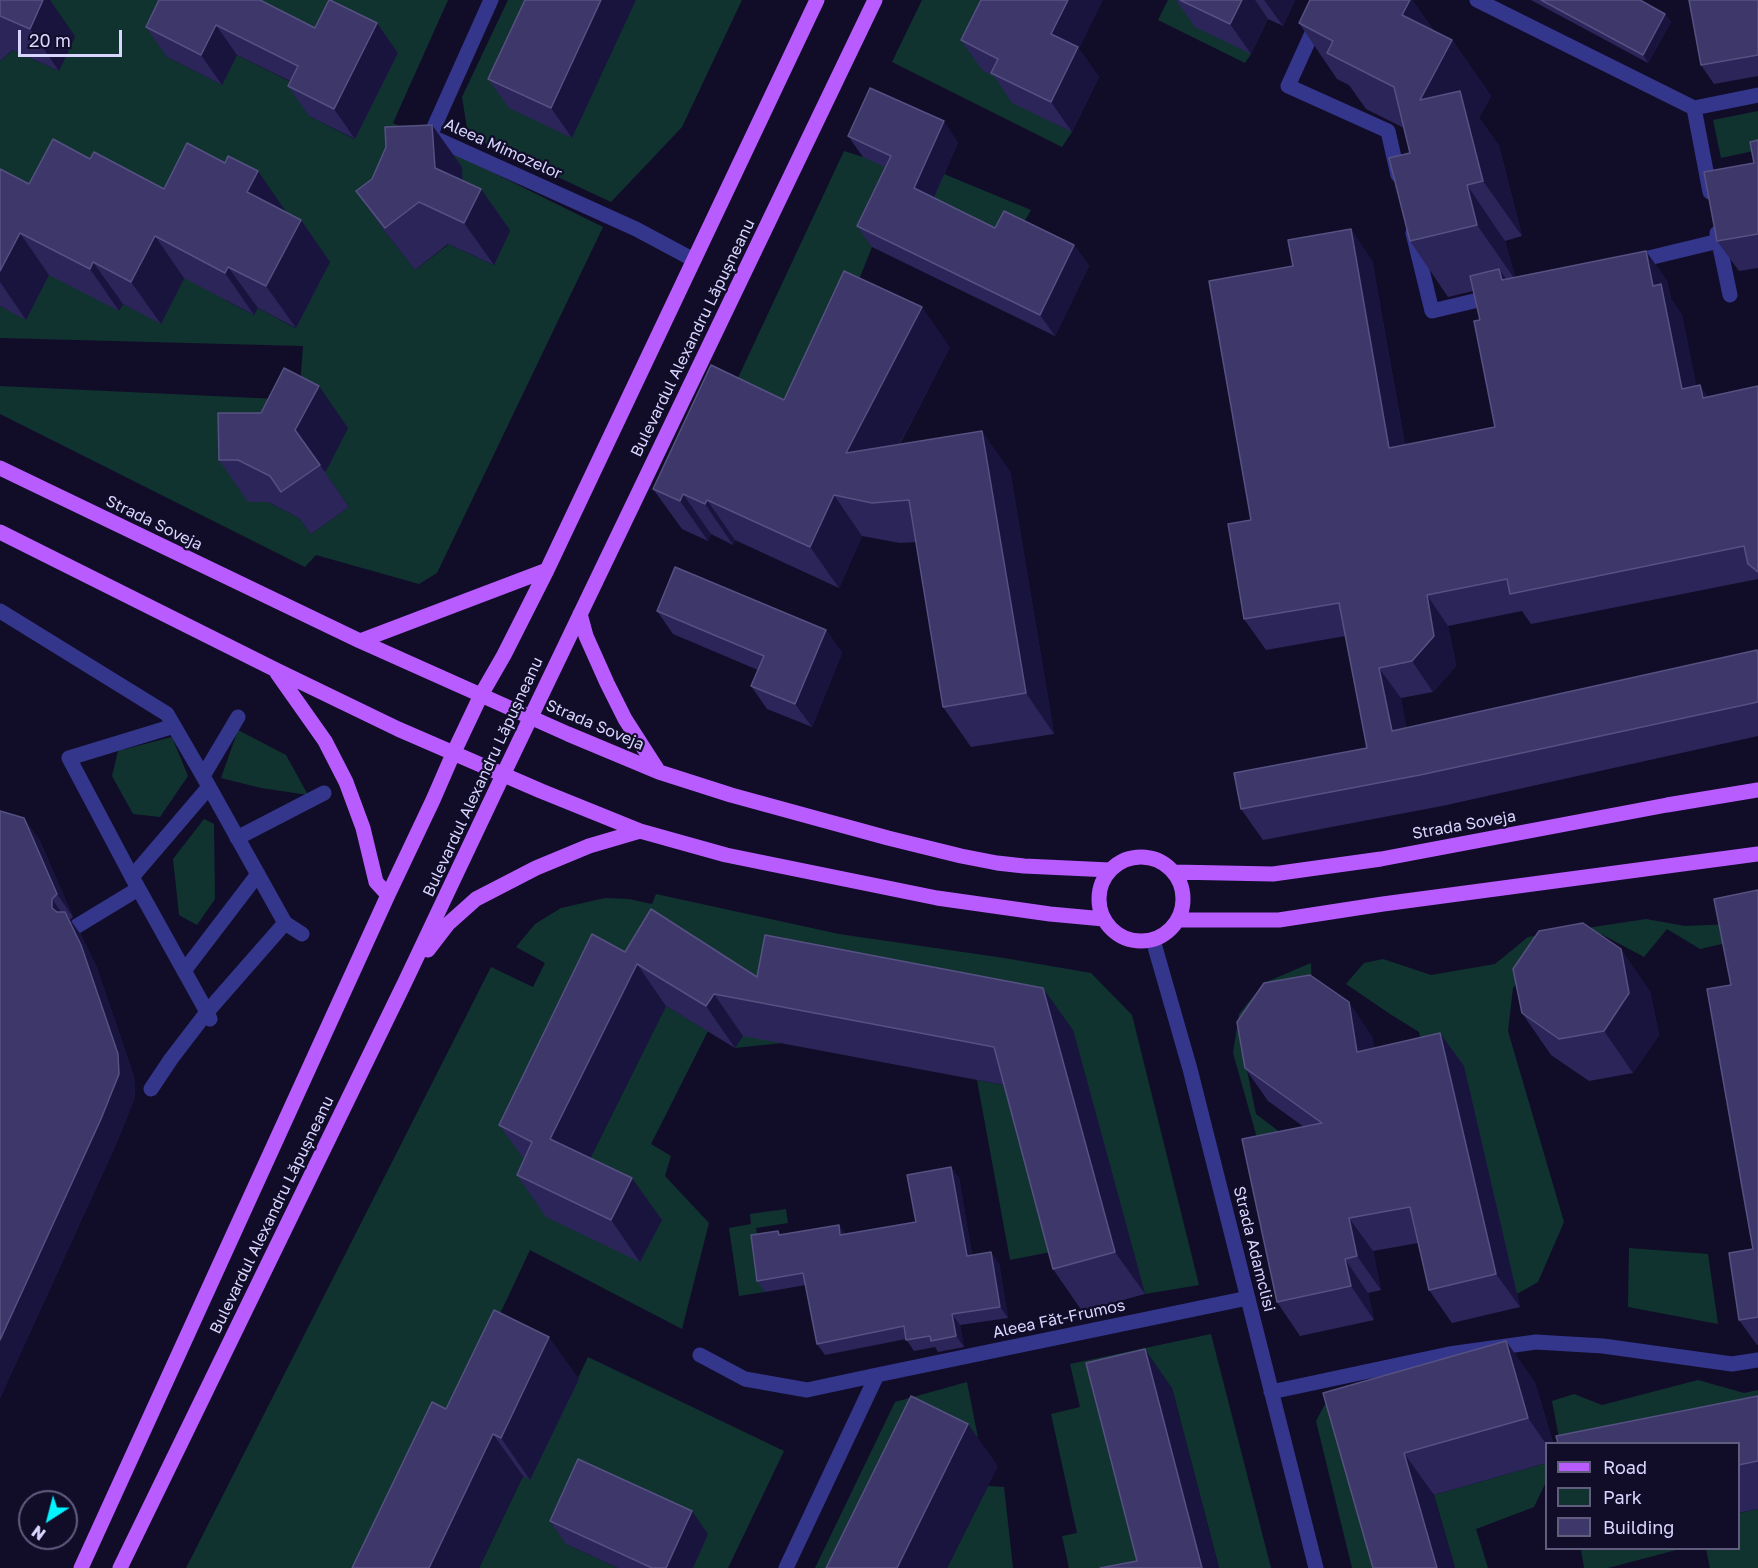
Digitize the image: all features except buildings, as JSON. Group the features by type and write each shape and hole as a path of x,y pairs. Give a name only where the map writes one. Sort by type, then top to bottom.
{"main road":[{"name":"Bulevardul Alexandru Lăpușneanu","path":"81,1568 388,895 434,800 453,754 481,695 547,570 817,0"},
{"name":"Bulevardul Alexandru Lăpușneanu","path":"120,1568 405,982 875,0"},
{"name":"Strada Soveja","path":"0,468 360,640 659,772 731,795 971,858 1024,866 1110,870"},
{"path":"0,532 276,670 453,754 640,831 726,855 937,898 1104,919"},
{"path":"360,640 547,570"},
{"path":"580,614 586,636 606,683 625,719 659,772"},
{"path":"276,670 325,741 346,782 363,828 376,882 388,895"},
{"name":"Strada Soveja","path":"1173,872 1273,874 1381,859 1758,790"},
{"path":"405,982 448,924 476,899 536,868 589,846 640,831"},
{"path":"1178,920 1279,920 1758,854"},
{"path":"1141,857 1159,861 1173,872 1180,883 1183,895 1182,908 1178,920 1164,935 1154,940 1131,940 1110,928 1100,909 1099,899 1100,888 1110,870 1129,859 1141,857"}],"street":[{"name":"Aleea Mimozelor","path":"491,0 430,136 636,229 694,260"},
{"path":"1327,0 1288,86 1388,131 1401,187"},
{"path":"1476,0 1694,108 1758,95"},
{"path":"1694,108 1730,295"},
{"path":"1410,221 1432,311 1514,291"},
{"path":"1616,266 1719,241"},
{"path":"0,611 167,714 285,923 302,934"},
{"path":"76,926 135,883 206,782 238,717"},
{"path":"174,726 69,758 135,883 210,1017"},
{"path":"237,838 324,792"},
{"path":"184,971 258,874"},
{"path":"151,1089 171,1059 210,1017 285,923"},
{"name":"Strada Adamclisi","path":"1154,940 1190,1069 1316,1568"},
{"name":"Aleea Făt-Frumos","path":"700,1355 745,1379 807,1390 1248,1298"},
{"path":"1272,1392 1449,1354 1536,1342 1603,1346 1732,1364 1758,1360"},
{"path":"786,1568 877,1375"}],"green space":[{"path":"29,0 195,0 167,57 222,85 237,55 319,96 309,116 354,139 397,53 350,29 336,57 252,16 260,0 448,0 393,123 603,227 437,573 419,584 316,555 305,567 0,414 0,386 299,400 303,346 0,338 0,306 26,319 60,253 85,266 89,259 105,267 91,296 119,310 123,304 161,323 195,258 220,271 224,264 239,272 225,300 254,315 258,308 295,328 330,262 293,243 288,250 273,242 287,213 258,199 254,205 217,186 182,251 158,239 153,246 138,238 152,209 124,194 120,200 82,181 47,247 23,234 19,241 3,233 17,205 0,195 0,61 15,49 59,71 75,37 29,16","holes":["461,167 464,211 510,231 494,265 449,244 415,270 386,233 401,221 415,189 415,169","314,410 348,428 324,471 349,507 311,534 299,518 268,502 248,502 248,455 292,455"]},
{"path":"508,0 742,0 682,127 611,202 468,135 462,97"},
{"path":"922,0 1042,0 1019,89 1013,102 1072,132 1062,147 892,62"},
{"path":"1168,0 1208,0 1251,54 1245,63 1158,20"},
{"path":"1758,111 1758,150 1721,158 1713,120"},
{"path":"844,151 944,174 1031,210 1018,232 872,247 856,287 822,420 737,380"},
{"path":"238,730 286,755 308,795 261,788 221,778"},
{"path":"172,737 188,776 160,817 133,814 112,776 118,751"},
{"path":"204,819 214,824 215,899 197,925 179,915 173,859"},
{"path":"656,894 839,934 1091,973 1132,1015 1199,1285 1145,1294 1073,1030 782,1043 735,1048 764,1004 681,951 579,1181 666,1006 708,1031 651,1144 671,1156 665,1176 709,1223 682,1329 530,1250 490,1335 402,1568 186,1568 491,967 533,987 545,963 516,947 535,924 561,908 605,898 629,899 652,904"},
{"path":"1646,919 1685,926 1732,924 1735,941 1700,949 1667,929 1644,957 1601,934 1542,954 1513,988 1508,1031 1564,1222 1538,1282 1517,1294 1430,1074 1419,1032 1346,984 1364,963 1383,959 1431,975 1495,964 1528,937"},
{"path":"1311,963 1312,989 1243,1051 1256,1114 1297,1145 1261,1152 1233,1053 1239,1014 1264,983"},
{"path":"977,1080 1024,1089 1066,1249 1010,1260"},
{"path":"786,1209 788,1223 756,1228 765,1292 739,1296 729,1228 751,1224 750,1214"},
{"path":"1629,1248 1708,1254 1718,1324 1628,1307"},
{"path":"1211,1334 1271,1568 1219,1568 1172,1388 1156,1568 1069,1568 1062,1536 1077,1533 1051,1414 1080,1407 1070,1364"},
{"path":"588,1357 784,1451 728,1568 693,1568 566,1544 618,1568 479,1568 523,1476 530,1479"},
{"path":"1481,1364 1352,1435 1390,1568 1352,1568 1316,1421 1325,1404"},
{"path":"1698,1380 1744,1393 1758,1390 1758,1443 1560,1442 1552,1401 1574,1394 1602,1405"},
{"path":"967,1382 982,1458 876,1568 815,1568 895,1402"},
{"path":"1545,1463 1545,1484 1534,1507 1476,1529 1488,1568 1455,1568 1434,1495"},
{"path":"988,1486 1004,1487 1013,1568 947,1568"},
{"path":"1758,1509 1758,1568 1710,1568 1706,1550 1740,1550 1740,1513"},
{"path":"1581,1550 1676,1550 1608,1568 1584,1568"}]}
